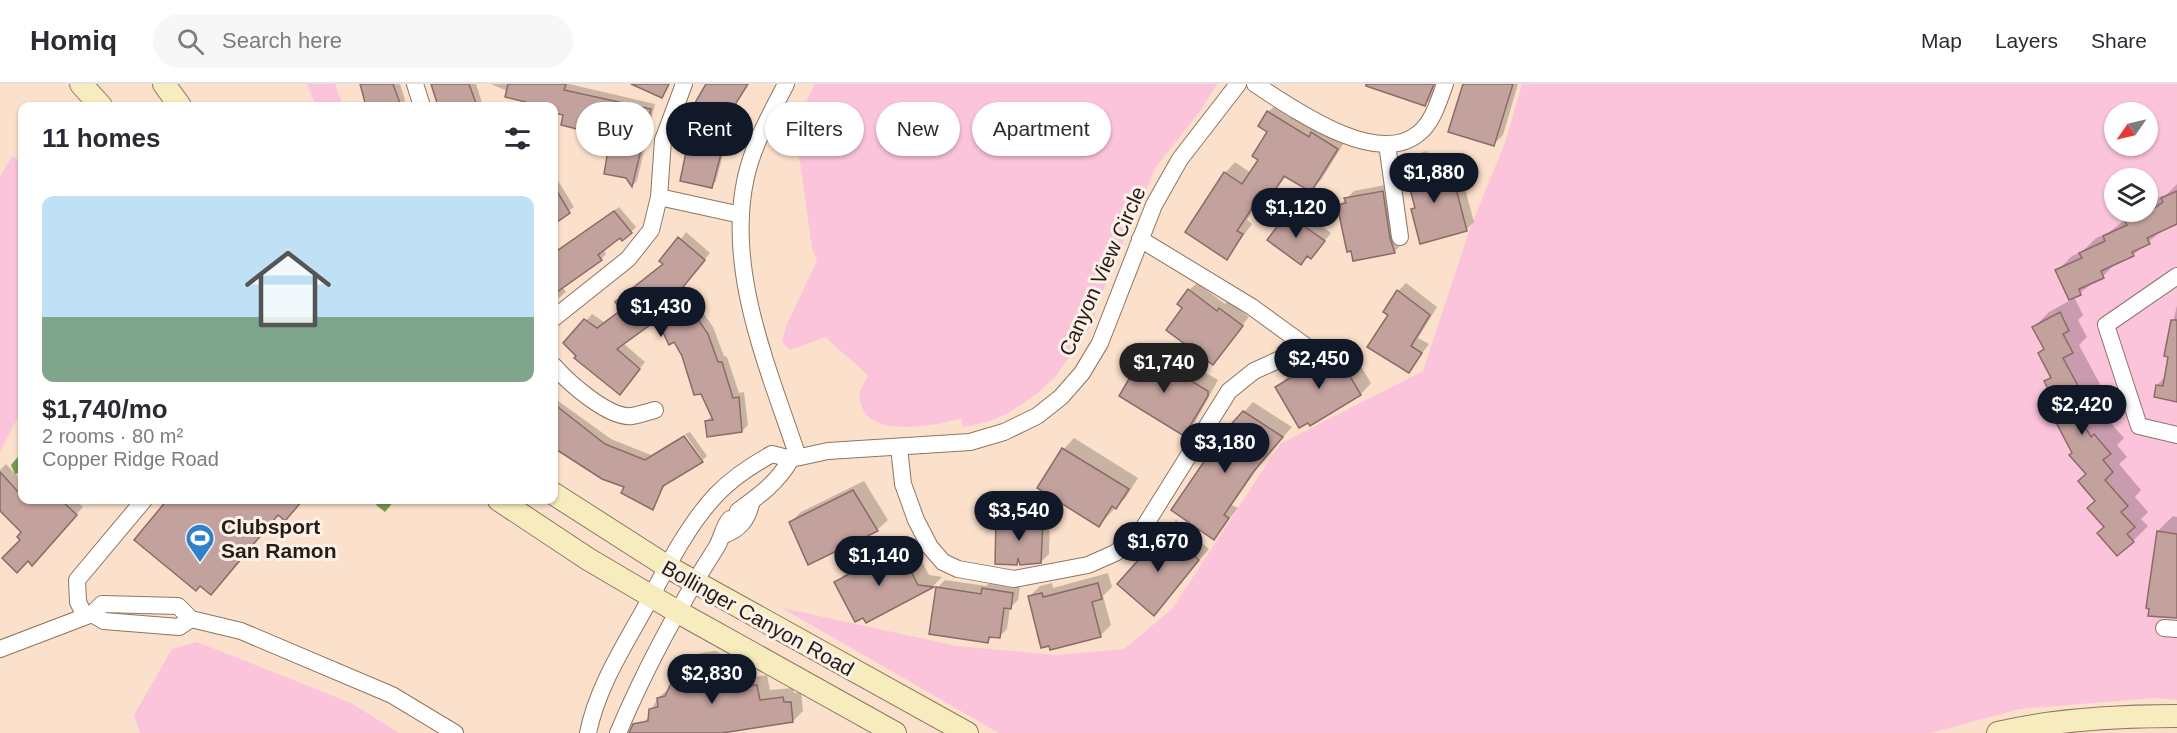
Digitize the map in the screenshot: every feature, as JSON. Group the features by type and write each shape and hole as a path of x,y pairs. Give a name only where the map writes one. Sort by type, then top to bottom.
{"main road":[{"path":"81,84 97,102"},
{"path":"164,84 177,102"},
{"name":"Bollinger Canyon Road","path":"558,497 668,567 967,733"},
{"name":"Bollinger Canyon Road","path":"505,504 588,559 678,612 895,733"},
{"path":"1998,733 2021,727 2120,716 2177,716"}],"street":[{"path":"415,84 421,102"},
{"path":"558,315 628,259 651,230 659,197 663,140 684,84"},
{"path":"618,733 631,701 694,582 724,536 726,524 781,476 795,458 746,296 741,215 746,176 768,118 786,84"},
{"name":"Canyon View Circle","path":"588,733 593,709 602,690 668,567 701,513 729,482 772,454 795,458 828,451 970,442 1004,432 1037,416 1061,397 1082,373 1100,344 1154,205 1179,159 1238,84"},
{"path":"1255,84 1285,104 1348,138 1374,145 1395,144 1419,134 1436,108 1445,84"},
{"path":"1387,144 1400,237"},
{"path":"659,197 741,215"},
{"path":"899,447 903,484 916,520 930,547 943,562 958,569 1014,579 1059,571 1088,565 1115,554 1138,535 1229,391 1254,371 1307,348 1243,301 1140,239"},
{"path":"2177,276 2106,326 2139,426 2177,435"},
{"path":"558,370 586,395 616,415 631,416 655,410"},
{"path":"141,504 77,580 78,602 89,615 104,621 178,627 190,618 241,631 392,695 455,733"},
{"path":"724,536 735,531 748,517 740,511"},
{"path":"0,649 89,615"}],"shaded area":[{"path":"307,84 335,84 342,102 314,102"},
{"path":"815,84 1217,84 1200,111 1156,167 1114,262 1089,329 1055,377 1038,393 1010,412 988,422 962,427 962,418 925,426 882,424 872,419 861,403 859,393 868,376 826,337 790,350 782,342 786,326 817,261 812,249 799,156 864,156 864,102 806,102"},
{"path":"1522,84 2177,84 2177,700 2153,698 2020,709 1930,733 999,733 782,608 957,646 1056,655 1124,649 1172,609 1280,444 1423,371 1469,231 1505,143"},
{"path":"12,156 18,160 18,417 0,451 0,177"},
{"path":"18,457 18,474 15,474 11,465"},
{"path":"377,504 392,504 385,512"},
{"path":"197,642 351,703 399,733 140,733 134,715 172,649"}],"building":[{"path":"360,84 393,84 400,102 365,102"},
{"path":"431,84 469,84 476,102 437,102"},
{"path":"508,84 566,84 564,90 619,102 576,102 576,129 561,125 563,115 558,114 558,102 526,102 505,97"},
{"path":"631,84 669,84 662,98"},
{"path":"706,84 748,84 737,102 696,101"},
{"path":"1366,84 1434,84 1425,106 1366,86"},
{"path":"1463,84 1513,84 1494,146 1448,132"},
{"path":"1267,111 1309,137 1311,132 1338,149 1311,192 1284,176 1266,204 1258,199 1237,231 1243,234 1227,260 1185,232 1224,172 1242,184 1258,160 1252,156 1267,132 1258,126"},
{"path":"607,156 640,156 632,187 626,178 604,174"},
{"path":"685,156 720,156 712,188 680,181"},
{"path":"1420,158 1423,172 1430,170 1433,182 1453,177 1467,231 1420,244 1411,209 1415,208 1403,162"},
{"path":"1383,191 1390,238 1395,253 1353,261 1351,251 1347,252 1337,205 1346,203 1344,198"},
{"path":"2177,191 2177,224 2147,238 2150,244 2132,252 2134,256 2101,271 2104,278 2079,289 2081,295 2069,300 2055,270 2082,258 2079,253 2105,241 2103,236 2127,225 2126,222 2158,222 2158,205 2163,202 2161,198"},
{"path":"558,193 570,213 558,221"},
{"path":"614,211 632,233 622,241 620,238 598,255 602,260 558,291 558,250"},
{"path":"1288,212 1292,212 1304,221 1301,224 1325,241 1311,259 1307,256 1301,265 1267,240"},
{"path":"678,237 705,260 679,292 708,334 718,362 722,362 733,398 739,397 742,432 707,437 705,421 713,420 701,394 694,395 682,356 674,342 669,345 657,320 617,349 640,369 620,395 574,358 576,356 563,343 584,319 597,328 621,310 615,302 663,264 659,261"},
{"path":"1188,289 1217,311 1219,308 1243,326 1213,365 1166,330 1182,308 1177,304"},
{"path":"1397,290 1430,315 1411,346 1422,353 1409,373 1367,347 1388,315 1383,312"},
{"path":"2060,312 2069,331 2063,334 2073,353 2063,358 2088,404 2075,411 2091,437 2094,434 2111,454 2103,460 2113,472 2105,480 2128,506 2121,512 2135,527 2127,534 2134,542 2117,556 2097,533 2104,527 2087,508 2095,501 2078,481 2086,474 2069,455 2072,453 2049,409 2056,405 2044,381 2051,378 2038,353 2044,349 2032,327"},
{"path":"2171,320 2177,320 2177,402 2154,397 2156,385 2163,386 2168,357 2164,356"},
{"path":"1339,349 1348,363 1344,366 1361,395 1310,426 1308,423 1299,428 1275,387"},
{"path":"1144,353 1208,391 1208,396 1184,436 1119,396"},
{"path":"558,407 605,444 645,460 684,436 703,462 663,486 653,510 621,493 624,487 602,479 558,451"},
{"path":"1243,411 1283,437 1254,471 1224,515 1229,518 1214,540 1171,510 1225,431"},
{"path":"1062,448 1129,489 1116,509 1112,506 1099,527 1037,488"},
{"path":"0,472 18,492 18,504 65,504 77,515 32,566 28,561 17,573 2,558 20,540 17,537 21,532 0,511"},
{"path":"853,490 878,531 808,565 789,522"},
{"name":"Clubsport San Ramon","path":"164,504 300,504 285,521 278,515 211,595 200,586 196,591 134,540"},
{"path":"996,519 1043,520 1041,563 1020,565 1018,558 1017,565 995,564"},
{"path":"1165,530 1199,560 1154,616 1117,584"},
{"path":"2157,531 2177,534 2177,618 2148,616 2149,609 2146,608"},
{"path":"899,548 918,585 934,587 866,623 863,618 855,622 834,582"},
{"path":"1098,583 1102,599 1092,602 1101,637 1050,650 1049,646 1041,648 1028,596 1042,593 1043,597"},
{"path":"936,587 981,594 982,588 1013,593 1011,609 1004,608 1000,638 989,637 988,643 929,634"},
{"path":"704,661 719,667 734,687 757,685 760,700 783,697 784,702 791,702 793,722 722,733 629,733 633,724 648,721 649,709 658,707 657,698 665,696 676,673 688,663"}],"place":[{"name":"Clubsport San Ramon","path":"200,564"}]}
